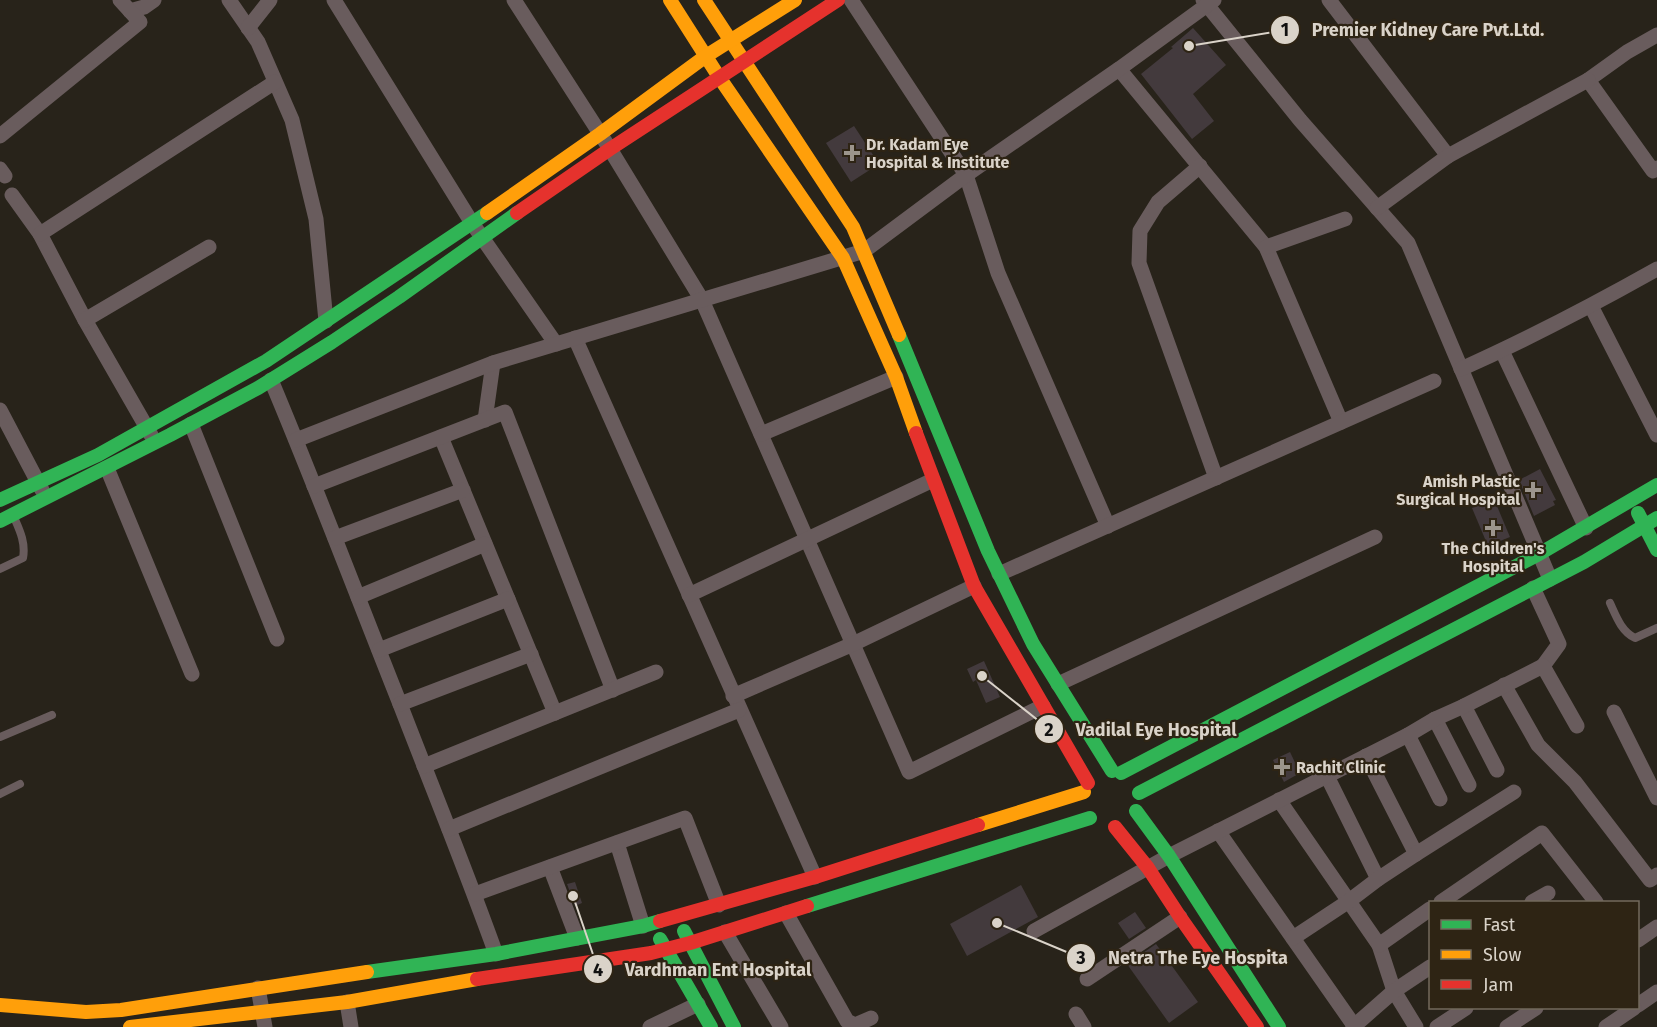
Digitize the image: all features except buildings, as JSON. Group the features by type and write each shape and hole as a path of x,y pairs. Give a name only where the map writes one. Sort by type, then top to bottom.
{"main road":[{"path":"670,0 719,77 843,258 896,377 974,586 1043,706 1086,787"},
{"path":"704,0 853,227 999,574 1033,644 1117,772"},
{"path":"2,499 98,454 266,361 472,223 600,134 706,56 795,0"},
{"path":"0,521 107,468 271,380 370,316 610,149 838,0"},
{"path":"1117,772 1539,554 1657,485"},
{"path":"1632,501 1657,550"},
{"path":"1139,793 1584,562 1657,518"},
{"path":"1103,772 1117,772 1129,777 1139,793 1136,811 1131,819 1115,827 1106,827 1097,823 1085,810 1083,801 1086,787 1094,776 1103,772"},
{"path":"0,1005 86,1012 121,1010 496,954 648,925 815,877 1086,787"},
{"path":"1136,811 1169,856 1279,1027"},
{"path":"129,1027 263,1020 347,1002 665,950 1090,818"},
{"path":"1115,827 1148,867 1257,1027"},
{"path":"678,916 734,1027"},
{"path":"648,925 711,1027"}],"street":[{"path":"125,5 144,7 154,0"},
{"path":"229,0 258,42 292,120 316,219 326,321"},
{"path":"248,28 270,0"},
{"path":"334,0 472,223 556,344"},
{"path":"514,0 610,149 702,300 909,772 1043,706"},
{"path":"851,0 966,175 998,273 1108,526"},
{"path":"1329,0 1448,156"},
{"path":"296,440 493,363 864,251 966,175 1119,69 1208,2 1300,120 1408,243 1550,579"},
{"path":"0,136 140,22 125,5"},
{"path":"1377,208 1448,156 1588,80 1627,52 1657,35"},
{"path":"1119,69 1266,247 1341,422"},
{"path":"1588,80 1653,171 1657,168"},
{"path":"39,234 275,82"},
{"path":"1200,166 1158,202 1140,231 1139,263 1216,478"},
{"path":"12,195 39,234 155,443"},
{"path":"1266,247 1345,219"},
{"path":"85,320 209,247"},
{"path":"1461,369 1591,306 1657,269"},
{"path":"1591,306 1657,435"},
{"path":"575,338 815,877"},
{"path":"1502,351 1586,528"},
{"path":"485,420 493,363"},
{"path":"761,434 896,377"},
{"path":"271,380 475,894 496,954"},
{"path":"999,574 1434,381"},
{"path":"0,410 47,498"},
{"path":"314,486 505,412 613,690"},
{"path":"190,424 277,639"},
{"path":"441,437 555,713"},
{"path":"107,468 192,674"},
{"path":"689,596 933,480"},
{"path":"335,538 463,490"},
{"path":"1058,684 1375,537"},
{"path":"358,597 485,544"},
{"path":"449,829 736,703 974,586"},
{"path":"1034,931 1169,856 1543,666 1559,645 1533,588"},
{"path":"379,650 508,598"},
{"path":"400,704 531,654"},
{"path":"1543,666 1577,726"},
{"path":"424,766 656,672"},
{"path":"1504,685 1538,745 1575,782 1650,880 1657,875"},
{"path":"1464,706 1497,770"},
{"path":"1614,712 1657,798"},
{"path":"1435,719 1469,784"},
{"path":"1408,735 1440,799"},
{"path":"1366,756 1416,854"},
{"path":"1327,776 1378,879"},
{"path":"1293,938 1378,879 1514,792"},
{"path":"1280,800 1379,945 1394,991 1416,1027"},
{"path":"475,894 685,818 719,905"},
{"path":"1218,831 1354,1027 1394,991 1429,968"},
{"path":"1444,901 1542,833 1594,901"},
{"path":"617,843 648,925"},
{"path":"550,867 577,938"},
{"path":"1535,901 1548,893"},
{"path":"1379,945 1429,910"},
{"path":"786,913 847,1021 855,1025 871,1018"},
{"path":"1087,979 1180,917"},
{"path":"1639,939 1657,927"},
{"path":"724,932 781,1027"},
{"path":"258,988 263,1020"},
{"path":"1639,1003 1657,992"},
{"path":"347,1002 351,1027"},
{"path":"650,1027 698,1004"},
{"path":"1437,1027 1464,1009"},
{"path":"1507,1027 1534,1009"},
{"path":"1606,1027 1630,1009"},
{"path":"1076,1014 1084,1027"}],"lane":[{"path":"0,569 23,558 25,550 13,515 2,499"},
{"path":"1610,603 1622,627 1629,635 1635,638 1657,628"},
{"path":"0,737 52,715"},
{"path":"0,794 20,784"}],"traffic: fast":[{"path":"0,500 98,455 266,361 487,213"},
{"path":"0,521 258,388 399,297 517,213"},
{"path":"899,335 988,551 1033,644 1112,771"},
{"path":"1121,773 1539,554 1657,485"},
{"path":"1638,513 1657,550"},
{"path":"1139,793 1584,562 1657,518"},
{"path":"1136,811 1169,856 1279,1027"},
{"path":"807,906 1090,818"},
{"path":"367,972 496,954 660,921"},
{"path":"684,931 734,1027"},
{"path":"660,939 711,1027"}],"traffic: slow":[{"path":"670,0 719,77 843,258 896,377 916,433"},
{"path":"704,0 853,227 899,335"},
{"path":"487,213 706,56 795,0"},
{"path":"978,825 1084,792"},
{"path":"0,1005 86,1012 121,1010 367,972"},
{"path":"130,1027 347,1002 477,979"}],"traffic: jam":[{"path":"517,213 610,149 838,0"},
{"path":"916,433 974,586 1088,783"},
{"path":"660,921 815,877 978,825"},
{"path":"1115,827 1148,868 1257,1027"},
{"path":"477,979 651,953 807,906"}],"place":[{"name":"Premier Kidney Care Pvt.Ltd.","path":"1189,46"},
{"name":"Dr. Kadam Eye Hospital & Institute","path":"852,153"},
{"name":"Amish Plastic Surgical Hospital","path":"1533,490"},
{"name":"The Children's Hospital","path":"1493,528"},
{"name":"Vadilal Eye Hospital","path":"982,676"},
{"name":"Rachit Clinic","path":"1282,767"},
{"name":"Vardhman Ent Hospital","path":"573,896"},
{"name":"Netra The Eye Hospita","path":"997,923"}]}
